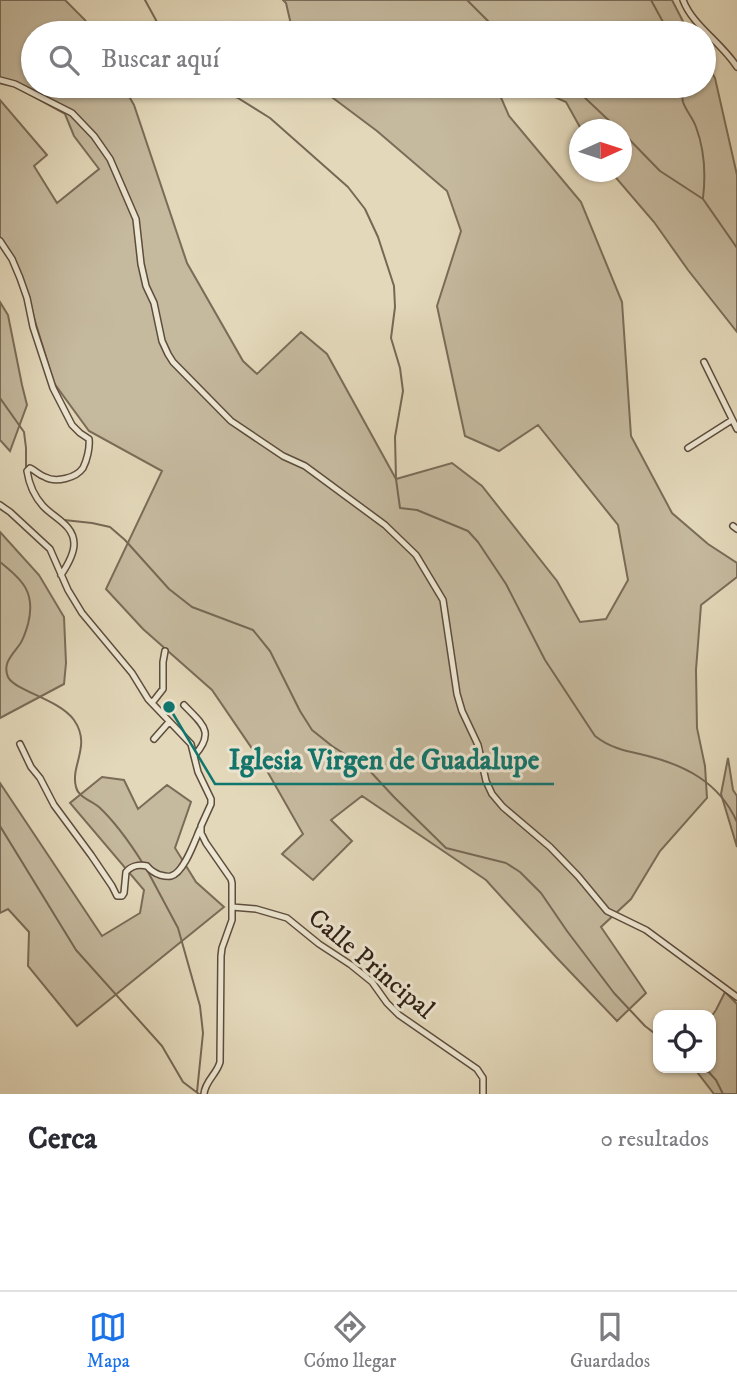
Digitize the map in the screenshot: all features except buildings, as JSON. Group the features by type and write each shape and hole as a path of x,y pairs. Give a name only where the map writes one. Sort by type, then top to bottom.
{"street":[{"path":"683,0 695,21"},
{"path":"716,41 737,68"},
{"path":"0,80 21,86"},
{"path":"44,98 72,113 94,136 110,159 136,219 146,286 154,303 162,341 173,362 231,421 283,456 306,466 385,525 416,555 425,568 443,600 457,694 478,745 486,781 492,794 503,807 550,847 607,911 646,930 737,997"},
{"path":"0,241 20,278 53,388 72,425 89,439 90,447 82,469 74,475 65,479 53,479 30,468 27,471 30,486 42,505 65,524 73,537 74,546 61,575"},
{"path":"704,362 737,429"},
{"path":"688,448 732,420"},
{"path":"0,505 50,550 82,613 132,673 152,703 191,744 198,772 211,804 186,860 177,873 167,877 153,872 147,866 132,867 126,872 124,894 117,896 54,805 20,744"},
{"path":"152,703 163,689 165,651"},
{"path":"184,705 206,731 205,741 194,756"},
{"path":"154,739 169,722"},
{"path":"201,826 203,837 232,879 233,907 231,924 221,956 220,1062 205,1087 204,1094"},
{"name":"Calle Principal","path":"233,907 256,909 287,918 318,944 351,965 377,987 387,1003 400,1016 477,1069 483,1079 482,1094"}],"shaded area":[{"path":"0,0 65,0 85,20 21,21 21,90 0,78"},
{"path":"283,0 672,0 683,21 290,21"},
{"path":"716,82 737,175 737,332 654,222 620,182 632,182 632,119 575,119 566,102 557,98 716,98"},
{"path":"36,98 130,98 187,263 243,361 257,374 301,332 327,354 396,479 452,463 482,486 557,581 580,622 606,619 628,580 618,525 538,425 499,451 465,436 437,306 461,231 447,191 377,131 333,98 501,98 509,116 581,202 622,302 631,436 672,513 708,544 737,563 737,577 701,605 696,670 697,728 705,766 707,798 660,851 631,899 601,927 646,993 617,1021 486,880 362,796 331,820 352,841 313,880 282,854 303,834 266,769 212,690 143,629 106,589 162,471 89,431 54,383 19,269 0,240 0,100 47,155 34,166 57,203 99,169 74,136 65,114"},
{"path":"0,302 8,315 27,405 10,451 0,440"},
{"path":"0,532 39,575 64,617 66,663 64,684 0,718"},
{"path":"728,758 733,790 737,796 737,847 721,794"},
{"path":"102,777 124,780 138,809 167,785 191,802 175,848 196,882 224,907 77,1026 28,966 29,932 8,909 0,913 0,783 102,936 140,913 144,890 70,803"},
{"path":"725,992 737,1004 737,1094 714,1094 698,1073 716,1073 716,1010"}],"waterway":[{"path":"145,0 156,21"},
{"path":"467,0 488,21"},
{"path":"651,0 662,21"},
{"path":"238,98 270,118 348,187 365,209 378,237 394,286 395,307 391,338 400,368 403,391 395,437 400,508 417,510 468,531 478,542 506,584 545,660 595,736 612,746 659,759 699,777 721,796 737,822"},
{"path":"585,98 607,119"},
{"path":"683,98 696,127 703,153 703,198"},
{"path":"632,142 660,171 703,199 737,248"},
{"path":"0,398 24,432 26,470"},
{"path":"29,489 37,502"},
{"path":"64,520 110,527 169,589 192,607 253,630 270,651 312,730 368,769 446,848 506,863 520,872 541,893 614,993 653,1032"},
{"path":"0,562 21,581 26,588 30,604 25,634 7,663 8,677 19,687 58,706 74,720 81,738 75,779 77,790 111,820 142,862"},
{"path":"0,826 76,950 162,1046 183,1082 199,1094"},
{"path":"147,870 178,928 200,1006 203,1033 197,1092"},
{"path":"710,1073 723,1094"}],"place":[{"name":"Iglesia Virgen de Guadalupe","path":"169,707"}]}
